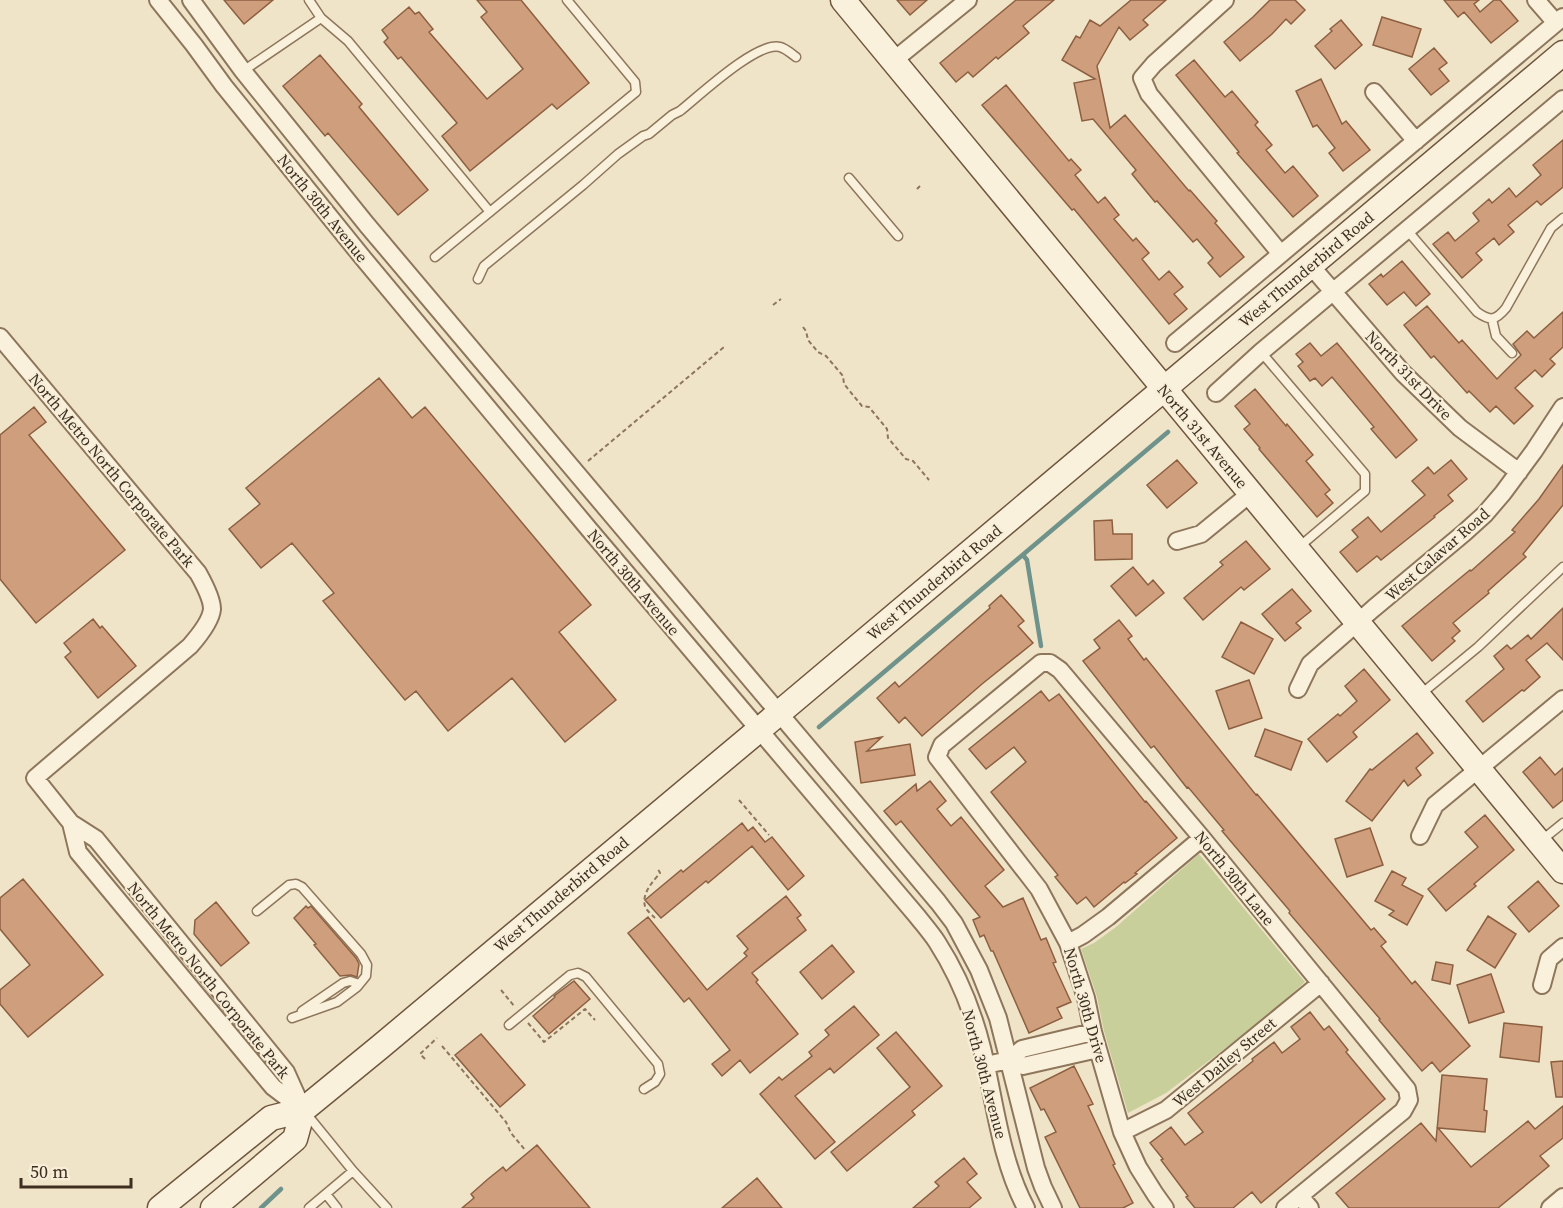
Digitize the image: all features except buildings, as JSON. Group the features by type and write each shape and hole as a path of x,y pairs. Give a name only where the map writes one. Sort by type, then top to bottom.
{"main road":[{"name":"North 31st Avenue","path":"843,0 1563,871"},
{"name":"West Thunderbird Road","path":"160,1208 271,1118 303,1110 760,729 1563,53"},
{"path":"213,1208 295,1139 303,1110"}],"street":[{"name":"North 30th Avenue","path":"158,0 224,86 363,258 937,942 951,966 974,1023 1005,1148 1025,1207"},
{"name":"North 30th Avenue","path":"191,0 243,71 367,225 954,923 990,994 1036,1168 1050,1202"},
{"path":"893,61 968,0"},
{"path":"1225,0 1154,64 1142,78 1149,94 1281,254"},
{"path":"1536,0 1559,20"},
{"name":"West Thunderbird Road","path":"1175,343 1559,20"},
{"path":"1374,92 1416,141"},
{"path":"1216,393 1563,99"},
{"name":"North 31st Drive","path":"1311,266 1403,373 1460,428 1519,472"},
{"name":"North Metro North Corporate Park","path":"0,337 198,573 207,591 212,609 203,629 189,646 35,778 71,823 96,839 286,1072 303,1110"},
{"name":"West Calavar Road","path":"1298,689 1310,664 1464,533 1497,500 1563,407"},
{"path":"1177,541 1201,534 1251,493"},
{"name":"North 30th Drive","path":"1050,663 1041,663 942,745 938,757 1039,889 1068,943 1086,998 1093,1032 1122,1132 1138,1167 1166,1208"},
{"name":"North 30th Lane","path":"1050,663 1060,670 1202,838 1407,1089 1409,1100 1403,1111 1305,1202"},
{"path":"1420,836 1435,805 1563,699"},
{"path":"1068,943 1108,917 1202,838"},
{"path":"1542,985 1549,959 1563,947"},
{"name":"West Dailey Street","path":"1122,1132 1166,1110 1321,983"},
{"path":"986,1065 1009,1060 1022,1049 1093,1032"},
{"path":"1009,1060 1023,1066 1098,1048"},
{"path":"1550,1208 1563,1197"},
{"path":"1025,1207 1050,1202"},
{"path":"1285,1208 1305,1202"}],"lane":[{"path":"309,0 321,18 348,41 490,212"},
{"path":"435,257 636,92 635,82 567,0"},
{"path":"243,71 321,18"},
{"path":"478,279 484,266 583,185 618,153 680,111 747,57 768,47 781,47 796,57"},
{"path":"849,178 898,236"},
{"path":"1407,230 1478,312 1492,319 1499,317 1506,308 1551,228 1563,218"},
{"path":"1492,319 1496,336 1512,353"},
{"path":"1262,352 1365,474 1365,491 1296,549"},
{"path":"1418,696 1478,647 1563,567"},
{"path":"1539,843 1563,823"},
{"path":"257,911 289,885 296,884 302,887 367,965 366,976 337,1002 292,1018"},
{"path":"509,1025 570,975 578,973 586,977 658,1064 660,1074 655,1082 644,1089"},
{"path":"303,1110 387,1208"},
{"path":"309,1208 353,1171"},
{"path":"326,1194 337,1208"}],"path":[{"path":"773,305 781,299"},
{"path":"803,327 808,340 843,376 844,384 862,406 869,407 887,429 888,438 906,459 913,461 929,480"},
{"path":"587,462 724,347"},
{"path":"740,800 769,835"},
{"path":"655,918 644,902 647,891 660,873 658,869"},
{"path":"501,990 518,1010"},
{"path":"524,1018 544,1042 585,1009 595,1020"},
{"path":"425,1059 420,1053 437,1038"},
{"path":"442,1046 506,1122 511,1133 526,1151"}],"green space":[{"path":"1199,854 1305,982 1259,1023 1166,1093 1128,1113 1104,1031 1097,997 1081,949 1094,943 1116,927"}],"waterway":[{"path":"819,727 1168,432"},
{"path":"1023,555 1027,560 1041,646"},
{"path":"261,1208 281,1189"}]}
